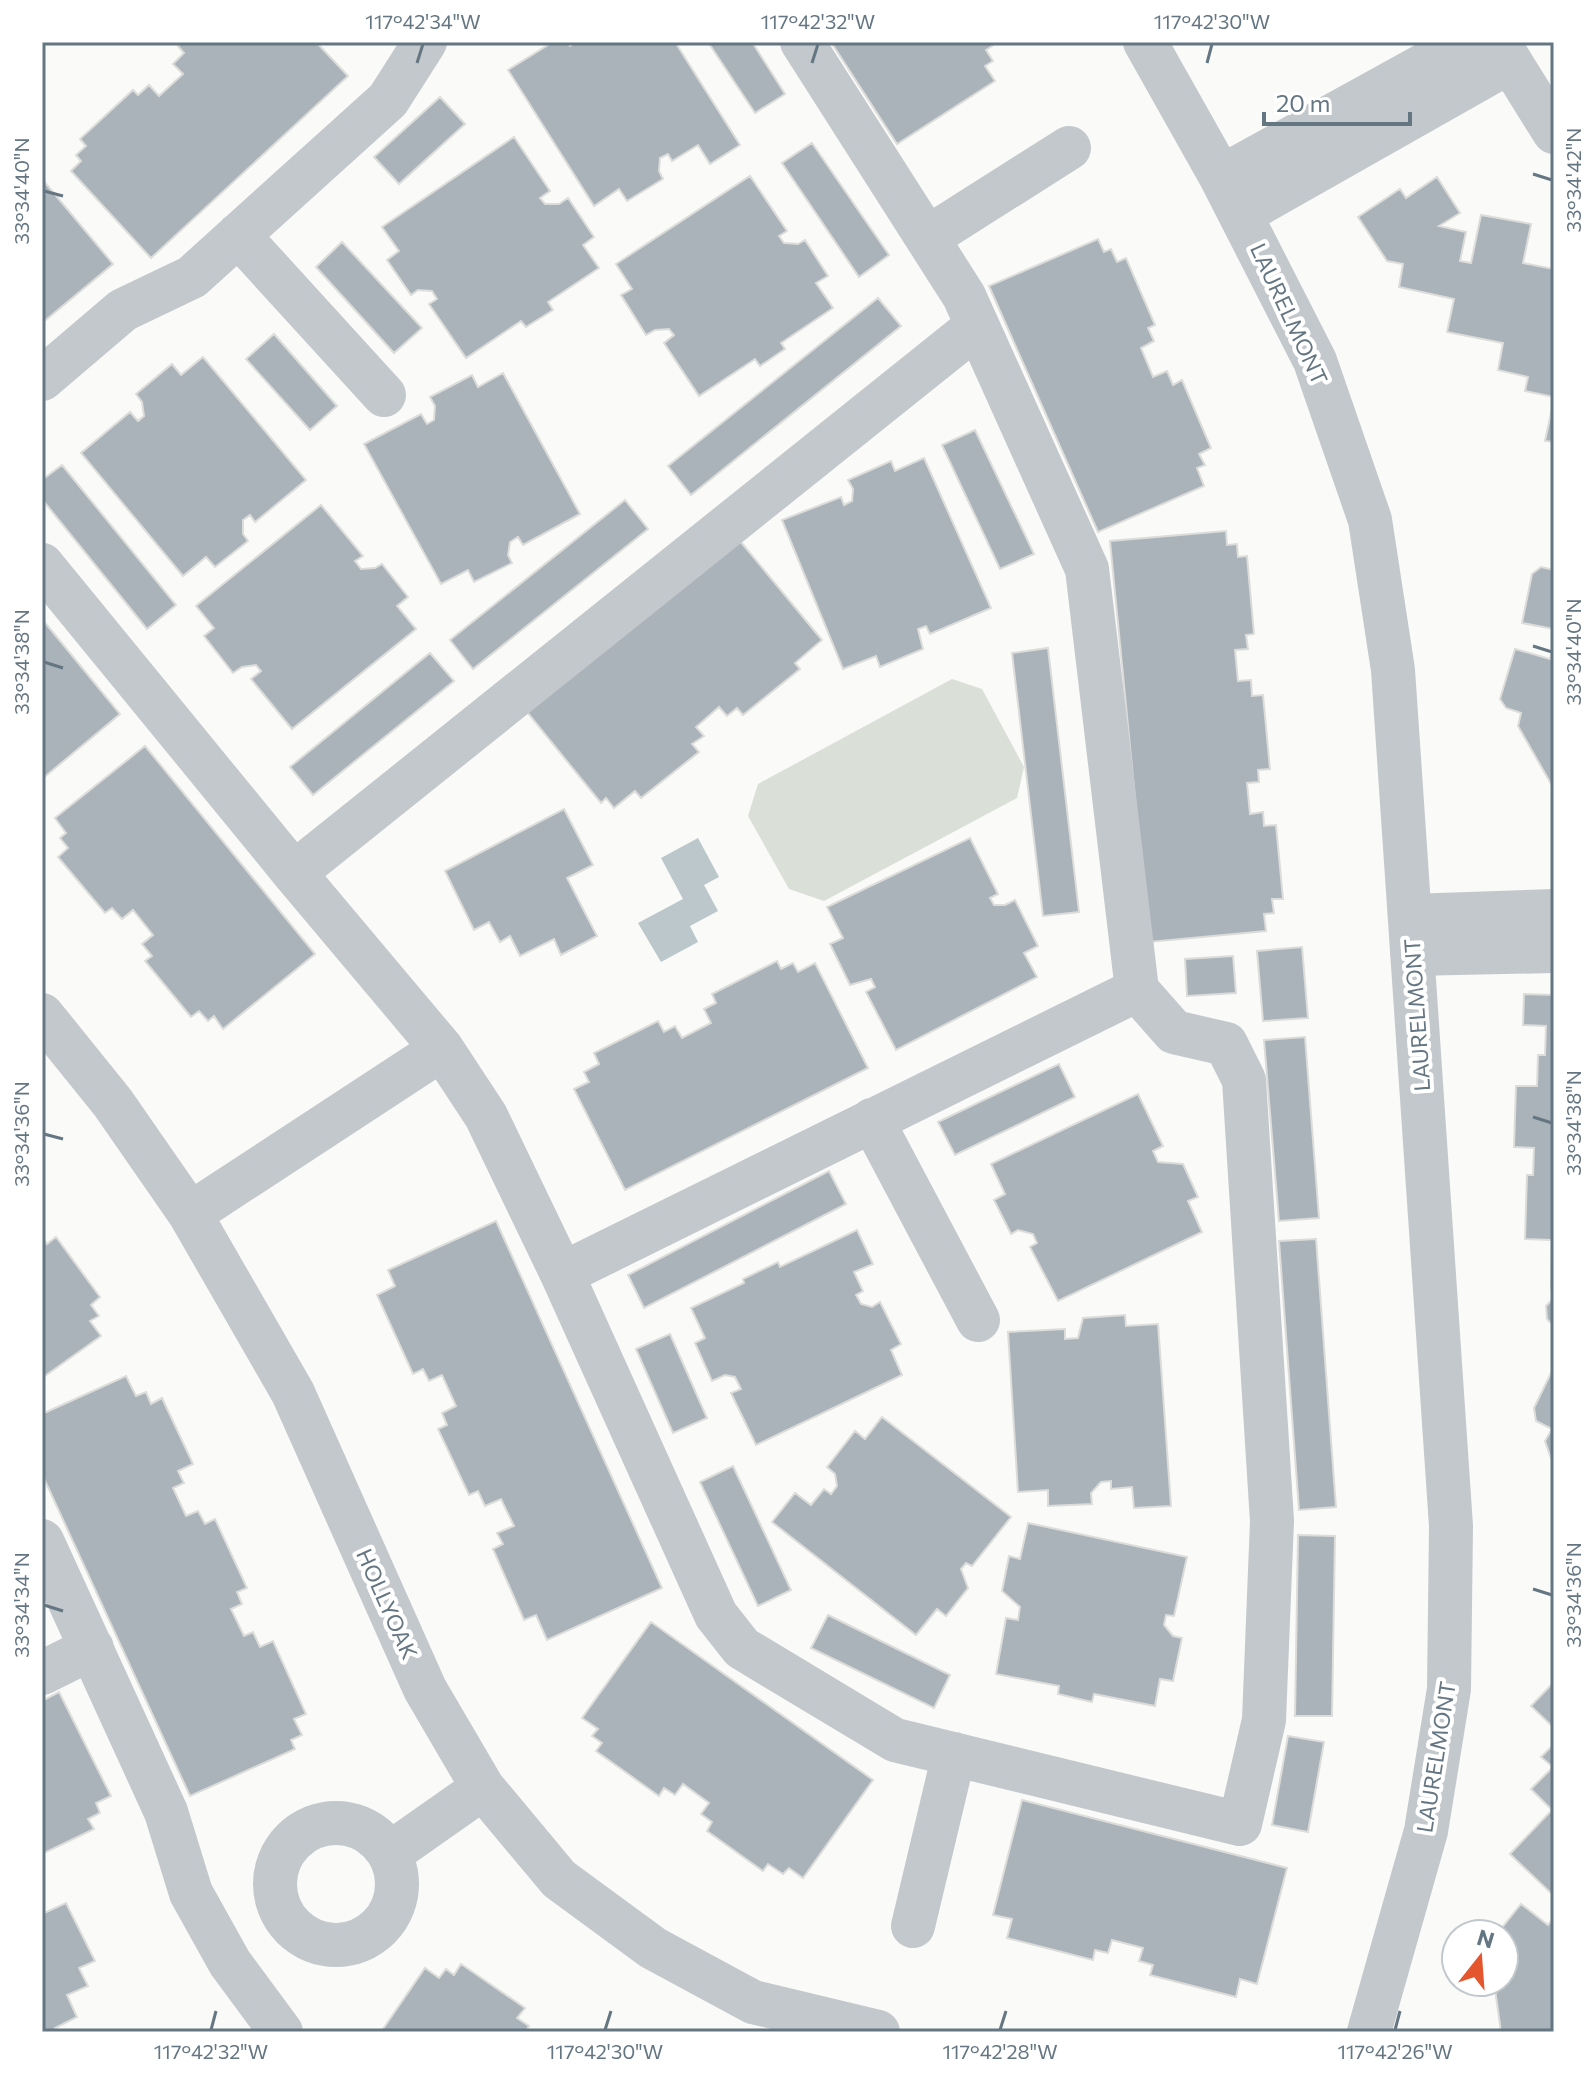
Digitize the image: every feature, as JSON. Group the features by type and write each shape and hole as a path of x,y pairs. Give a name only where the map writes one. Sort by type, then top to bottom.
{"street":[{"path":"42,379 123,310 192,277 388,100 425,42"},
{"path":"42,565 442,1049 486,1116 562,1274 716,1615 742,1648 895,1740 1240,1824 1264,1720 1272,1521 1244,1080 1226,1044 1174,1032 1137,990 1087,569 964,296 802,42"},
{"name":"LAURELMONT","path":"1145,42 1231,196 1315,361 1370,520 1393,670 1451,1526 1449,1689 1426,1831 1369,2032"},
{"path":"1231,196 1466,42"},
{"path":"1231,196 1504,52 1554,132"},
{"path":"927,238 1069,148"},
{"path":"238,235 384,395"},
{"path":"294,873 977,326"},
{"path":"1411,935 1554,911"},
{"path":"1411,935 1554,951"},
{"path":"562,1274 1137,990"},
{"name":"HOLLYOAK","path":"42,1015 113,1103 190,1214 293,1393 425,1689 483,1788 559,1879 653,1948 753,2002 878,2032"},
{"path":"190,1214 442,1049"},
{"path":"872,1120 978,1320"},
{"path":"42,1541 166,1812 191,1893 230,1963 281,2032"},
{"path":"42,1673 92,1648"},
{"path":"913,1926 954,1754"},
{"path":"389,1854 483,1788"},
{"path":"339,1823 359,1827 376,1838 389,1854 396,1872 397,1893 390,1911 378,1927 362,1939 343,1944 323,1943 304,1936 289,1923 278,1906 274,1886 277,1866 286,1848 300,1834 319,1825 339,1823"},
{"path":"230,1963 289,1923"}],"shaded area":[{"path":"952,679 982,689 1024,767 1017,798 824,901 789,889 748,816 758,784"},
{"path":"698,838 719,877 704,885 718,911 690,926 698,942 661,962 638,923 683,899 661,858"}],"building":[{"path":"182,42 316,42 348,76 151,258 71,171 81,161 76,155 86,146 80,139 133,90 138,95 149,85 159,96 183,74 173,64 184,53 178,46"},
{"path":"553,42 567,42 570,46 577,42 675,42 740,145 710,164 698,145 672,161 668,154 660,158 659,171 663,179 627,201 619,189 594,206 508,70"},
{"path":"708,42 752,42 785,94 755,113"},
{"path":"831,42 993,42 995,44 986,50 993,61 985,66 995,81 897,144"},
{"path":"440,97 465,124 399,184 374,157"},
{"path":"514,137 550,191 540,198 545,204 559,204 568,198 594,237 583,245 599,268 548,302 553,310 526,327 521,321 466,358 429,304 437,299 432,291 418,290 411,295 387,260 399,251 382,227"},
{"path":"812,143 889,255 859,277 782,163"},
{"path":"750,176 787,231 779,236 784,243 798,244 805,240 828,276 816,283 833,308 781,343 785,349 760,366 755,359 699,396 664,343 674,335 669,329 655,330 646,335 621,295 632,289 616,264"},
{"path":"1437,177 1460,213 1439,226 1466,232 1460,261 1471,263 1481,215 1531,224 1523,263 1554,269 1554,397 1525,391 1528,377 1498,370 1503,343 1447,332 1454,299 1399,287 1403,264 1387,261 1358,217 1400,189 1406,198"},
{"path":"42,179 113,264 42,323"},
{"path":"1098,239 1104,252 1111,249 1117,262 1126,258 1155,325 1148,328 1154,341 1141,348 1153,377 1167,371 1173,385 1182,380 1211,448 1199,454 1205,465 1197,468 1204,486 1098,532 989,286"},
{"path":"342,242 422,328 394,353 316,267"},
{"path":"878,298 901,326 691,495 668,466"},
{"path":"274,334 337,406 310,430 246,359"},
{"path":"203,357 306,480 255,522 250,515 243,520 243,534 248,541 215,567 206,557 183,576 81,453 130,412 138,421 144,416 142,402 136,394 172,364 181,375"},
{"path":"503,373 580,514 523,545 518,537 510,542 508,555 512,563 474,582 468,570 441,584 364,444 421,414 427,424 434,420 435,406 430,397 472,375 478,387"},
{"path":"1554,399 1554,442 1545,441"},
{"path":"975,430 1034,554 1000,569 942,445"},
{"path":"924,458 991,608 930,634 926,626 918,629 923,649 880,667 876,656 843,669 782,520 841,497 844,505 852,501 853,489 848,480 891,461 895,471"},
{"path":"62,465 176,605 147,629 42,499 42,480"},
{"path":"625,500 648,529 473,669 450,640"},
{"path":"321,505 363,556 355,561 361,569 382,564 408,597 397,606 416,629 292,729 251,679 261,671 256,665 242,667 233,673 204,636 214,628 196,606"},
{"path":"1226,531 1227,545 1237,544 1238,557 1247,556 1254,634 1246,635 1248,649 1235,650 1238,681 1251,680 1252,696 1263,695 1270,769 1258,770 1259,782 1247,783 1250,814 1263,812 1264,826 1276,825 1283,899 1272,899 1274,913 1264,914 1266,931 1149,942 1110,541"},
{"path":"740,541 822,640 795,663 800,669 743,715 737,708 727,716 719,707 696,727 704,736 692,744 699,752 641,798 635,791 614,808 606,798 601,803 527,712"},
{"path":"1541,567 1554,570 1554,629 1522,623 1532,574"},
{"path":"42,619 120,714 42,779"},
{"path":"1048,648 1079,912 1043,916 1012,653"},
{"path":"1515,649 1550,659 1551,655 1554,656 1554,789 1518,726 1521,713 1506,708 1500,699"},
{"path":"430,653 454,681 313,795 290,767"},
{"path":"145,746 315,954 223,1029 214,1016 208,1021 199,1011 191,1017 145,961 152,956 142,944 153,935 133,910 122,919 112,908 105,913 58,857 68,848 60,838 66,833 55,818"},
{"path":"564,809 593,865 567,878 597,936 561,955 554,939 520,956 510,936 500,942 489,922 474,930 445,871"},
{"path":"970,838 998,894 990,898 994,905 1005,905 1015,900 1038,946 1024,953 1037,977 896,1050 866,992 875,987 871,979 850,985 830,944 843,938 827,907"},
{"path":"1302,947 1308,1018 1263,1021 1257,951"},
{"path":"1233,956 1236,993 1187,996 1185,959"},
{"path":"777,961 781,969 793,963 798,972 815,963 868,1068 625,1190 574,1089 589,1082 584,1072 599,1064 594,1053 658,1021 664,1032 675,1026 682,1038 711,1023 704,1009 716,1003 712,994"},
{"path":"1524,994 1554,995 1554,1290 1551,1288 1552,1240 1525,1239 1527,1175 1533,1175 1534,1148 1514,1147 1516,1086 1537,1086 1538,1055 1545,1055 1546,1026 1523,1025"},
{"path":"1305,1037 1319,1218 1279,1221 1264,1040"},
{"path":"1059,1064 1075,1097 955,1155 938,1122"},
{"path":"1138,1094 1163,1146 1153,1151 1158,1162 1183,1164 1198,1197 1188,1201 1202,1232 1058,1301 1030,1247 1037,1243 1033,1234 1018,1230 1011,1234 994,1200 1005,1194 991,1164"},
{"path":"829,1171 846,1204 644,1308 628,1275"},
{"path":"496,1221 662,1588 547,1640 536,1615 524,1620 493,1549 503,1544 497,1533 514,1526 501,1499 485,1506 478,1491 469,1495 438,1429 447,1425 442,1413 456,1406 442,1375 429,1381 423,1369 413,1374 377,1295 395,1286 388,1270"},
{"path":"857,1230 873,1264 854,1272 863,1291 856,1295 861,1304 872,1307 880,1302 901,1344 891,1350 902,1375 756,1445 731,1393 741,1389 735,1377 725,1375 712,1381 695,1343 705,1338 691,1308 744,1283 743,1279 778,1262 780,1267"},
{"path":"42,1237 47,1244 56,1237 100,1297 91,1305 99,1316 90,1321 101,1336 42,1378"},
{"path":"1316,1239 1336,1507 1299,1510 1279,1241"},
{"path":"1554,1298 1554,1326 1547,1319 1546,1306"},
{"path":"1125,1315 1126,1326 1158,1324 1171,1506 1134,1508 1132,1487 1111,1489 1111,1481 1101,1482 1091,1493 1092,1504 1048,1506 1048,1490 1018,1492 1008,1332 1065,1329 1065,1339 1078,1338 1083,1318"},
{"path":"670,1334 707,1418 673,1433 636,1349"},
{"path":"1554,1367 1554,1467 1545,1441 1552,1429 1536,1421 1534,1408"},
{"path":"126,1376 136,1396 146,1392 151,1404 162,1398 193,1464 178,1471 184,1483 173,1488 186,1516 198,1511 205,1524 215,1519 247,1588 237,1592 242,1604 231,1609 244,1636 253,1632 260,1647 273,1641 306,1714 294,1719 302,1735 291,1740 295,1749 190,1796 42,1474 42,1414"},
{"path":"882,1417 1011,1517 972,1566 966,1563 961,1569 968,1588 946,1616 937,1609 916,1635 772,1522 795,1493 811,1505 824,1489 831,1494 837,1486 835,1474 827,1467 855,1431 865,1439"},
{"path":"733,1466 791,1590 758,1606 700,1482"},
{"path":"1028,1523 1187,1557 1174,1616 1166,1615 1164,1625 1173,1636 1182,1638 1173,1681 1160,1679 1155,1706 1094,1694 1092,1702 1058,1694 1059,1686 996,1674 1006,1618 1018,1620 1020,1607 1002,1591 1009,1556 1020,1559"},
{"path":"1298,1535 1335,1536 1332,1716 1295,1716"},
{"path":"828,1615 950,1675 934,1708 811,1648"},
{"path":"651,1622 873,1780 803,1878 789,1868 783,1874 768,1864 763,1871 707,1831 712,1822 701,1814 709,1803 683,1784 675,1795 664,1788 659,1796 596,1751 602,1743 592,1736 598,1729 582,1718"},
{"path":"1554,1682 1554,1728 1531,1706"},
{"path":"59,1692 111,1796 96,1803 100,1813 88,1819 94,1829 42,1854 42,1701"},
{"path":"1288,1736 1324,1742 1308,1832 1272,1825"},
{"path":"1554,1744 1554,1896 1510,1854 1552,1810 1531,1789 1553,1767 1541,1757"},
{"path":"1022,1800 1287,1868 1257,1984 1240,1979 1236,1997 1150,1975 1153,1965 1139,1961 1143,1948 1112,1940 1108,1953 1095,1950 1093,1960 1007,1938 1012,1919 993,1915"},
{"path":"66,1903 95,1961 79,1968 88,1986 67,1995 77,2017 55,2028 57,2032 42,2032 42,1914"},
{"path":"1521,1904 1548,1925 1551,1921 1554,1924 1554,2032 1501,2032 1496,1998 1520,1998 1520,1918 1510,1918"},
{"path":"461,1964 525,2008 517,2018 529,2026 525,2032 381,2032 425,1968 439,1978 446,1969 454,1975"}]}
